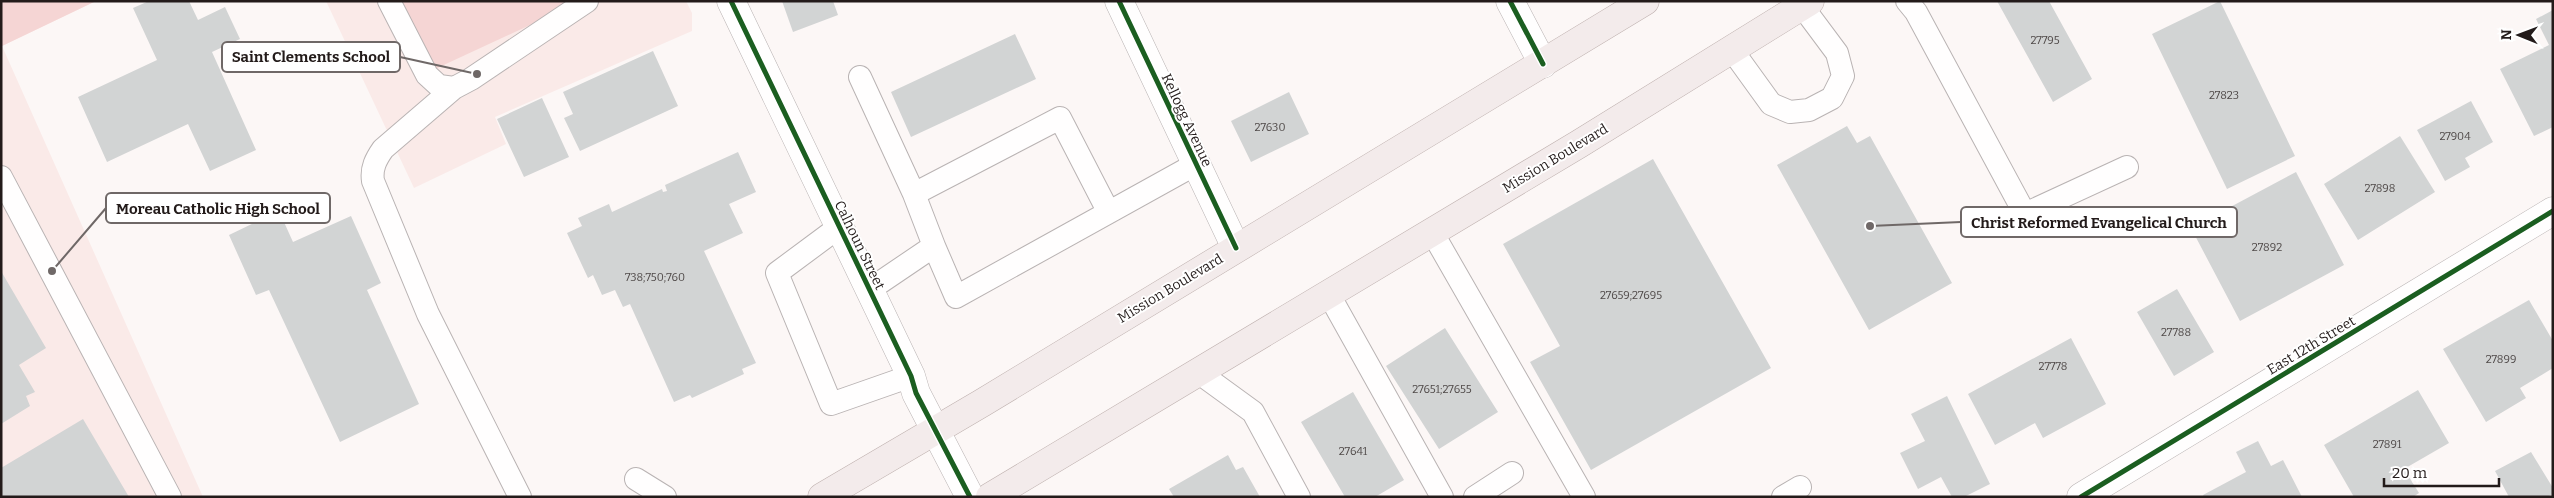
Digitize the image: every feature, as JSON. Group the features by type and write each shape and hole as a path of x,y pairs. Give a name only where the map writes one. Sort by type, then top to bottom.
{"main road":[{"name":"Mission Boulevard","path":"822,497 1645,1"},
{"name":"Mission Boulevard","path":"990,497 1432,232 1806,4"}],"street":[{"name":"Calhoun Street","path":"731,1 911,376 916,393 936,428 970,497"},
{"name":"Kellogg Avenue","path":"1119,1 1236,248"},
{"path":"1510,1 1543,64"},
{"name":"East 12th Street","path":"2080,497 2550,218"}],"lane":[{"path":"389,1 427,75 439,86 454,88"},
{"path":"520,497 428,314 373,181 372,172 376,158 383,149 454,88 471,79 587,1"},
{"path":"1907,1 1916,12 2025,214 2127,166"},
{"path":"1732,50 1771,104 1790,112 1809,110 1832,98 1843,76 1837,53 1806,4"},
{"path":"860,77 914,194 956,297 1108,211 1196,164"},
{"path":"914,194 1060,118 1108,211"},
{"path":"1,177 170,497"},
{"path":"839,227 777,273 830,404 911,376"},
{"path":"1432,232 1584,497"},
{"path":"869,290 934,246"},
{"path":"1328,294 1442,497"},
{"path":"1198,372 1253,412 1299,497"},
{"path":"1475,497 1512,474"},
{"path":"636,479 665,497"}],"shaded area":[{"path":"1,1 96,1 2,46 203,497 1,497"},
{"path":"1,1 96,1 2,46"},
{"path":"326,1 686,1 692,13 692,31 495,117 506,144 414,188"},
{"path":"385,1 582,1 420,76"}],"building":[{"path":"149,1 189,1 198,20 225,7 240,39 212,52 256,150 210,171 188,124 107,162 78,97 157,60 133,8"},
{"path":"782,1 833,1 838,15 793,32"},
{"path":"1997,1 2049,1 2092,79 2053,102"},
{"path":"2220,1 2295,156 2227,189 2152,34"},
{"path":"2553,10 2553,127 2534,136 2500,69 2549,45 2536,19"},
{"path":"1015,34 1036,79 911,137 891,92"},
{"path":"653,51 678,106 580,151 564,118 573,114 563,92"},
{"path":"1289,92 1309,134 1251,162 1231,121"},
{"path":"542,98 569,157 524,177 497,119"},
{"path":"2471,101 2493,142 2465,158 2470,167 2445,181 2417,130"},
{"path":"1847,126 1857,143 1870,136 1952,283 1869,330 1777,165"},
{"path":"2400,136 2435,192 2358,240 2324,184"},
{"path":"738,152 756,192 729,204 743,233 704,251 756,363 742,369 744,374 692,398 690,395 674,402 630,304 623,307 615,290 602,295 593,275 588,278 567,233 582,226 578,218 609,204 612,212 662,189 663,192 667,191 665,185"},
{"path":"1653,159 1771,368 1591,470 1530,362 1560,346 1503,244"},
{"path":"2296,172 2344,265 2240,321 2191,228"},
{"path":"279,211 293,242 351,216 381,283 367,290 419,404 340,442 269,290 256,295 229,235"},
{"path":"1,271 46,348 19,365 35,392 26,396 30,406 1,424"},
{"path":"2177,289 2214,352 2174,376 2137,312"},
{"path":"2529,300 2553,341 2553,368 2520,388 2526,398 2486,422 2443,349"},
{"path":"1445,328 1498,412 1439,449 1386,366"},
{"path":"2071,338 2106,404 2043,438 2035,423 1995,445 1968,394"},
{"path":"2418,390 2449,443 2404,469 2419,493 2413,497 2354,497 2324,445"},
{"path":"1353,392 1404,480 1375,497 1345,497 1301,422"},
{"path":"1947,396 1990,484 1964,497 1952,497 1941,477 1918,489 1900,453 1925,441 1911,414"},
{"path":"83,419 129,497 1,497 1,468"},
{"path":"2258,441 2271,466 2283,460 2302,497 2204,497 2203,495 2246,472 2236,452"},
{"path":"2531,452 2553,488 2553,494 2547,497 2509,497 2495,471"},
{"path":"1228,455 1236,470 1243,467 1260,497 1174,497 1169,489"}],"cycle path":[{"path":"731,1 911,376 916,393 970,497"},
{"path":"1119,1 1236,248"},
{"path":"1510,1 1543,64"},
{"path":"2081,497 2553,211"}],"place":[{"name":"Saint Clements School","path":"477,74"},
{"name":"Christ Reformed Evangelical Church","path":"1870,226"},
{"name":"Moreau Catholic High School","path":"52,271"}]}
